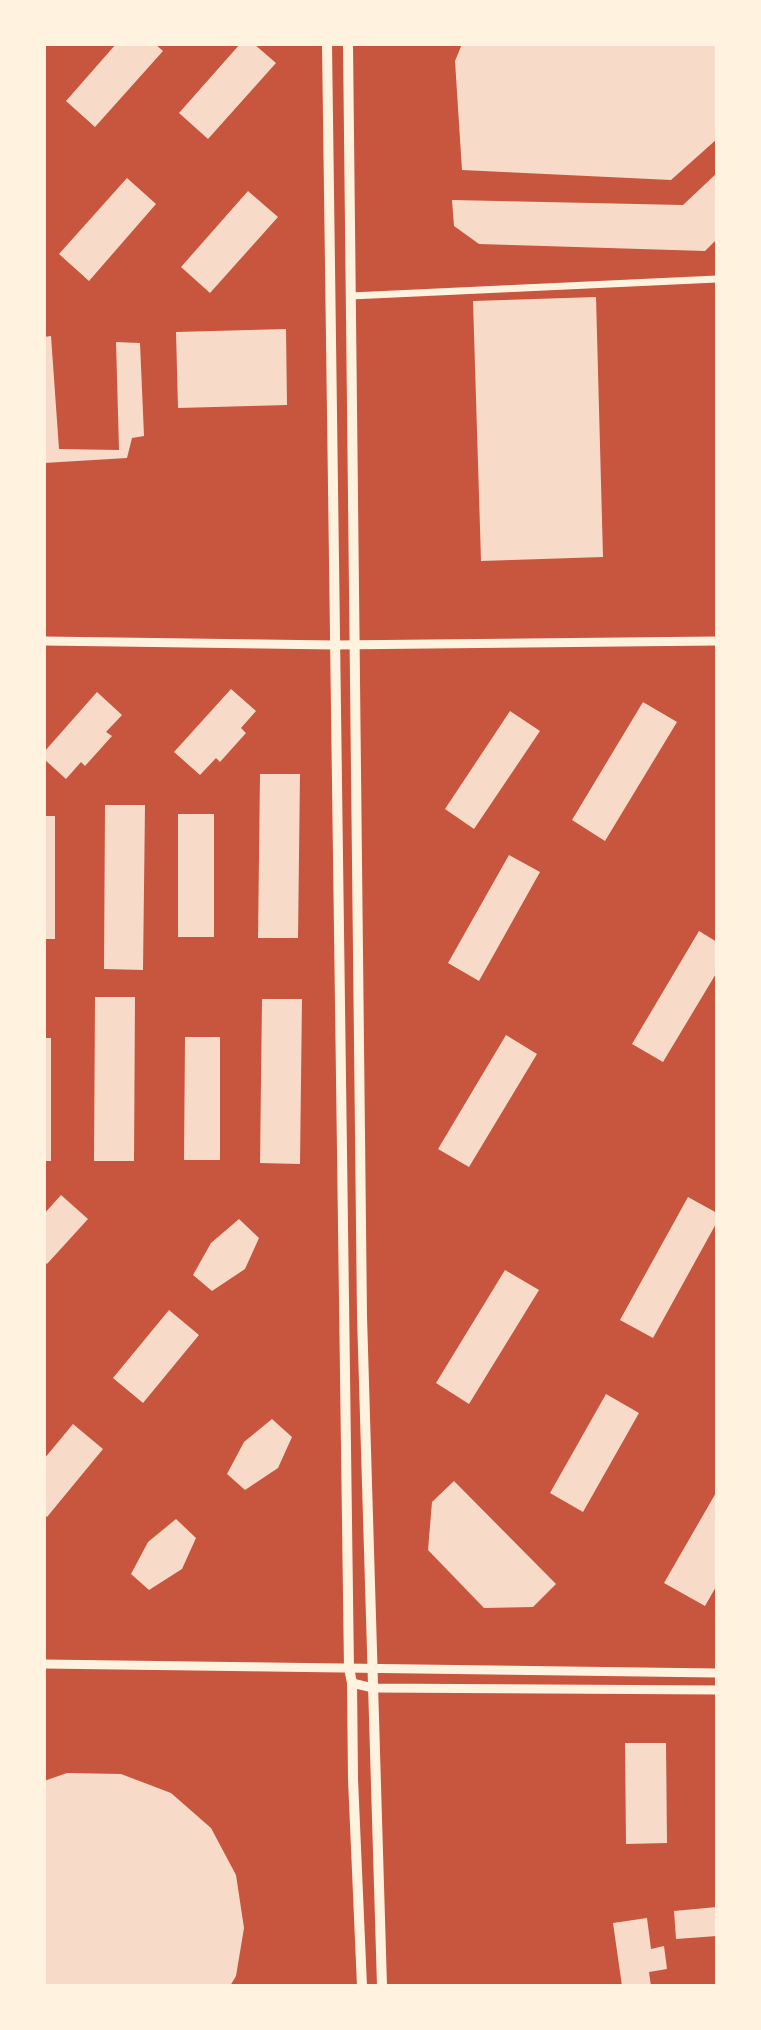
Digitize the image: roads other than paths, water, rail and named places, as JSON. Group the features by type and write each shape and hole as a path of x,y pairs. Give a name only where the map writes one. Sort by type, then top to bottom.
{"main road":[{"path":"327,44 349,1668 352,1684 353,1779 362,1986"},
{"path":"348,44 362,1316 382,1986"}],"street":[{"path":"351,296 717,279"},
{"path":"44,641 335,645 717,641"},
{"path":"44,1664 717,1673"},
{"path":"352,1684 373,1688 717,1690"}]}
